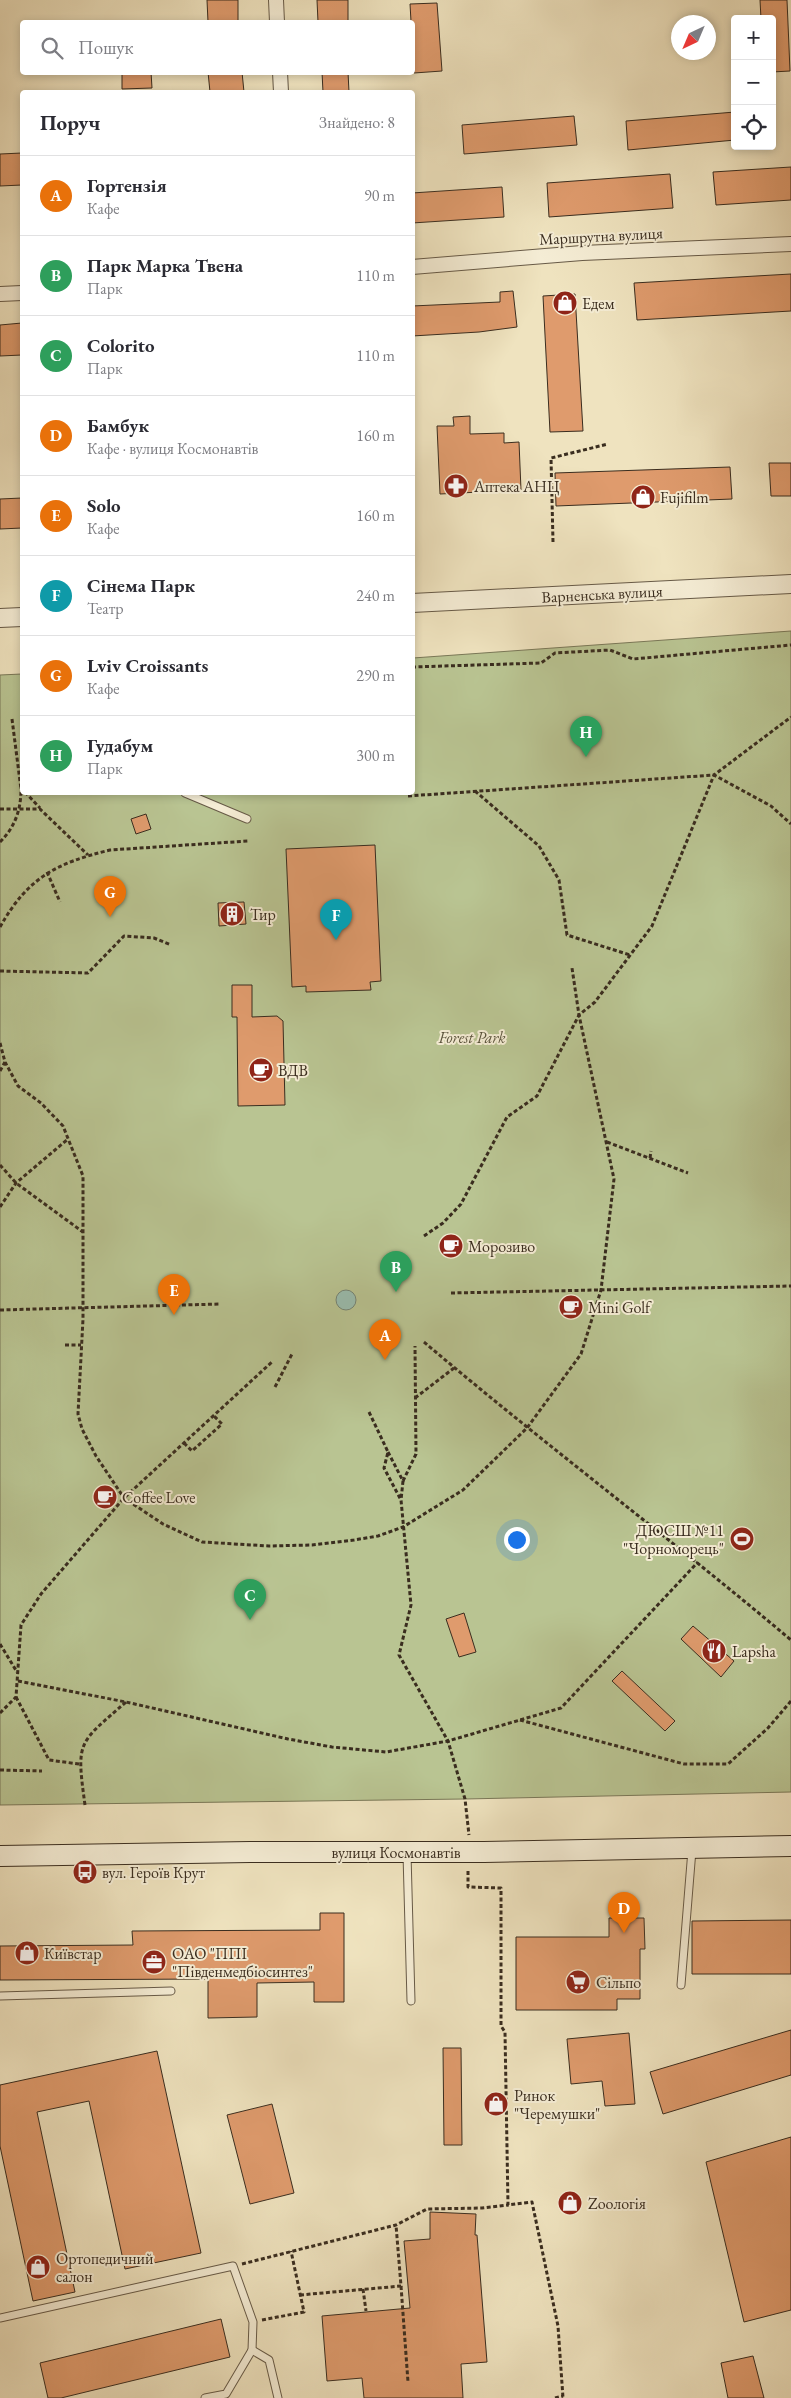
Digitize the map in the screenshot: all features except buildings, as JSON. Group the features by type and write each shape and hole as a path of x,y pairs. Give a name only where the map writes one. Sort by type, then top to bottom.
{"main road":[{"name":"вулиця Космонавтів","path":"0,1856 94,1853 484,1852 791,1846"}],"street":[{"path":"276,0 277,20"},
{"path":"280,75 281,90"},
{"name":"Маршрутна вулиця","path":"415,267 582,253 791,244"},
{"path":"0,294 20,293"},
{"name":"Варненська вулиця","path":"415,603 791,584"},
{"path":"0,618 20,617"}],"lane":[{"path":"191,795 247,819"},
{"path":"681,1985 692,1847"},
{"path":"407,1852 410,2001"},
{"path":"0,1996 171,1991"},
{"path":"0,2318 233,2266 252,2322 252,2350 226,2394 205,2398"},
{"path":"252,2350 269,2360 278,2398"}],"path":[{"path":"553,542 551,458 608,444"},
{"path":"415,667 541,663 555,653 564,652 610,650 633,659 791,645"},
{"path":"424,1236 444,1223 461,1204 507,1118 537,1096 579,1014 594,1002 652,926 714,775 791,717"},
{"path":"12,719 20,771"},
{"path":"408,796 714,775 771,806 791,824"},
{"path":"475,791 539,846 559,880 567,935 630,955"},
{"path":"0,842 8,834 21,808 23,795"},
{"path":"27,795 88,856"},
{"path":"0,809 40,809"},
{"path":"0,927 20,896 47,872 88,856 110,850 248,841"},
{"path":"47,872 60,902"},
{"path":"0,971 88,973 124,936 154,938 171,946"},
{"path":"0,1043 5,1062 18,1086 41,1103 63,1126 83,1176 83,1308 78,1414 82,1429 96,1456 124,1498 163,1524 202,1542 269,1546 312,1545 378,1536 403,1527 463,1490 527,1428 582,1354 601,1290 614,1179 579,1014 572,968"},
{"path":"0,1071 5,1062"},
{"path":"0,1207 16,1182 68,1139"},
{"path":"607,1142 688,1173"},
{"path":"650,1158 651,1151"},
{"path":"0,1165 16,1182 84,1232"},
{"path":"451,1293 791,1286"},
{"path":"0,1310 220,1304"},
{"path":"424,1342 527,1428 698,1562 791,1640"},
{"path":"65,1345 81,1345"},
{"path":"415,1346 417,1370 415,1399 416,1454 403,1481 400,1500 411,1605 400,1655 448,1741 464,1799 469,1835"},
{"path":"275,1387 292,1354"},
{"path":"79,1764 48,1760 16,1697 21,1624 31,1607 124,1498 273,1361"},
{"path":"415,1399 454,1368"},
{"path":"370,1412 403,1481"},
{"path":"184,1443 192,1452 222,1424 214,1416"},
{"path":"388,1452 384,1468 400,1500"},
{"path":"18,1681 126,1702 332,1747 386,1752 448,1741 561,1708 698,1562"},
{"path":"0,1644 18,1672"},
{"path":"0,1713 16,1697"},
{"path":"520,1720 684,1764 728,1764 768,1728 791,1701"},
{"path":"85,1805 79,1764 82,1746 88,1735 126,1702"},
{"path":"0,1770 42,1771"},
{"path":"468,1871 468,1887 501,1888 501,2026 505,2032 508,2205"},
{"path":"233,2266 396,2225 427,2209 482,2208 532,2202 558,2326 563,2397 555,2398"},
{"path":"396,2225 408,2382"},
{"path":"252,2322 304,2312 292,2251"},
{"path":"300,2295 401,2286"},
{"path":"364,2289 366,2311"}],"green space":[{"name":"Forest Park","path":"791,631 791,1792 465,1799 0,1805 0,675 20,674 20,795 415,795 415,658"}],"shaded area":[{"path":"346,1290 353,1293 356,1300 353,1307 346,1310 339,1307 336,1300 339,1293"}],"place":[{"name":"Едем","path":"565,303"},
{"name":"Аптека АНЦ","path":"456,486"},
{"name":"Fujifilm","path":"643,497"},
{"name":"Гудабум","path":"586,757"},
{"name":"Тир","path":"232,914"},
{"name":"Lviv Croissants","path":"110,917"},
{"name":"Сінема Парк","path":"336,940"},
{"name":"ВДВ","path":"261,1070"},
{"name":"Морозиво","path":"451,1246"},
{"name":"Парк Марка Твена","path":"396,1292"},
{"name":"Mini Golf","path":"571,1307"},
{"name":"Solo","path":"174,1315"},
{"name":"Гортензія","path":"385,1360"},
{"name":"Coffee Love","path":"105,1497"},
{"name":"ДЮСШ №11 \"Чорноморець\"","path":"742,1539"},
{"name":"Colorito","path":"250,1620"},
{"name":"Lapsha","path":"714,1651"},
{"name":"вул. Героїв Крут","path":"85,1872"},
{"name":"Бамбук","path":"624,1933"},
{"name":"Київстар","path":"27,1953"},
{"name":"ОАО \"ППІ \"Південмедбіосинтез\"","path":"154,1962"},
{"name":"Сільпо","path":"578,1982"},
{"name":"Ринок \"Черемушки\"","path":"496,2104"},
{"name":"Zooлогія","path":"570,2203"},
{"name":"Ортопедичний салон","path":"38,2267"}]}
